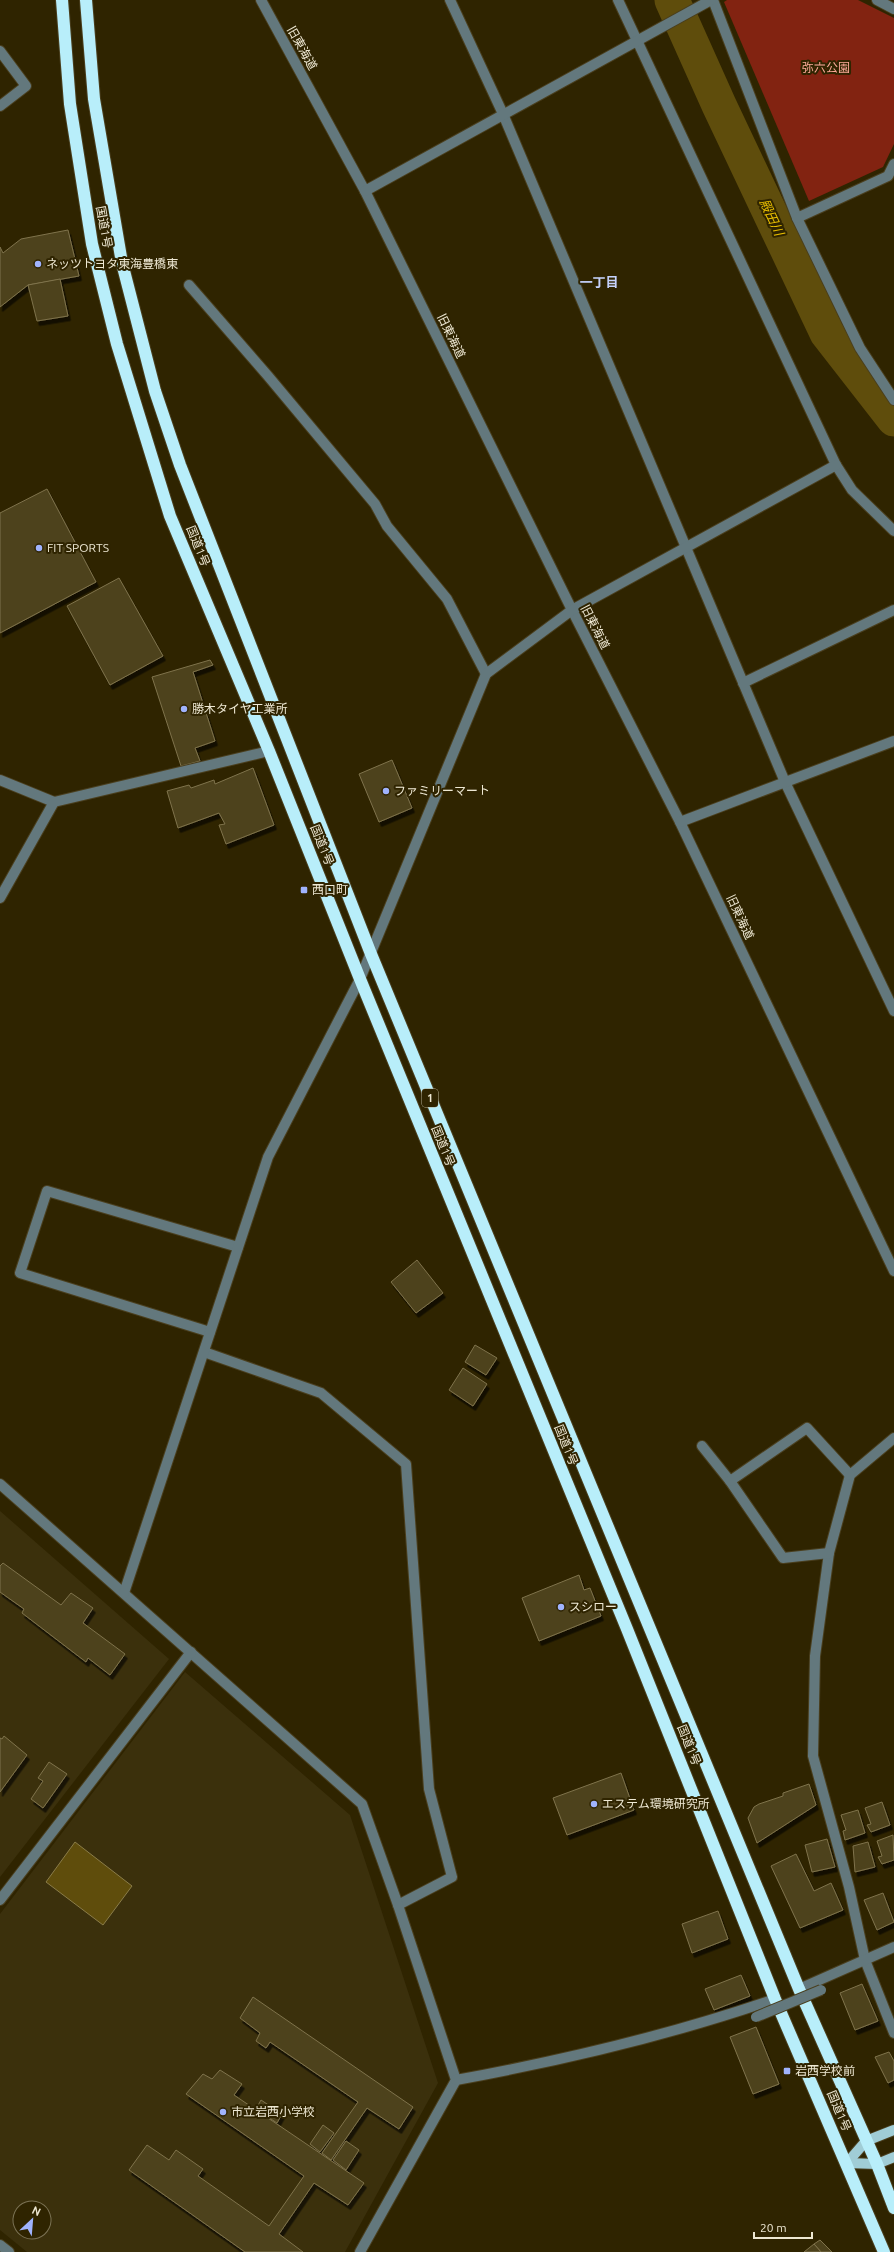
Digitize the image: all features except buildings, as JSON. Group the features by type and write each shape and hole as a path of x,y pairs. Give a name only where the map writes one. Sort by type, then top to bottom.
{"highway":[{"name":"国道1号","path":"62,0 70,104 92,244 117,344 170,516 269,752 360,979 627,1629 776,1999 884,2252"},
{"name":"国道1号","path":"86,0 94,99 122,263 155,391 182,473 371,954 799,1989 877,2164 894,2208"}],"main road":[{"path":"847,2163 866,2141 894,2130"},
{"path":"847,2163 877,2164 894,2157"}],"street":[{"name":"旧東海道","path":"260,0 365,191 572,610 680,822 894,1271"},
{"path":"450,0 503,114 785,782 894,1011"},
{"path":"618,0 836,465 852,490 894,531"},
{"path":"365,191 712,0 797,218 860,348 894,400"},
{"path":"877,0 894,9"},
{"path":"0,51 26,86 0,106"},
{"path":"797,218 891,178 894,164"},
{"path":"189,285 268,376 375,504 387,526 447,599 486,674"},
{"path":"124,1593 268,1157 360,979 486,674 572,610 836,465"},
{"path":"743,683 894,610"},
{"path":"680,822 894,741"},
{"path":"0,780 54,802 269,752"},
{"path":"0,898 54,802"},
{"path":"210,1332 20,1273 47,1191 238,1247"},
{"path":"204,1352 320,1393 406,1464 429,1789 452,1877 398,1905"},
{"path":"730,1481 807,1428 850,1475"},
{"path":"894,1438 850,1475 829,1553 816,1656 813,1756 849,1887 865,1960 894,2033"},
{"path":"702,1446 730,1481 783,1558 829,1553"},
{"path":"0,1484 362,1804 398,1905 456,2080 360,2252"},
{"path":"0,1900 191,1652"},
{"path":"799,1989 894,1948"},
{"path":"756,2017 821,1990"},
{"path":"456,2080 530,2066 697,2025 776,1999"},
{"path":"0,2245 9,2252"}],"shaded area":[{"path":"0,1511 169,1659 0,1877"},
{"path":"185,1672 350,1815 438,2083 345,2252 27,2252 12,2240 52,2240 52,2200 12,2200 12,2240 0,2230 0,1914"},
{"path":"75,1842 132,1886 103,1925 46,1882"}],"green space":[{"name":"弥六公園","path":"727,0 858,0 894,18 894,144 883,167 809,201 724,2"}],"waterway":[{"name":"殿田川","path":"672,0 719,105 827,333 894,419"}],"place":[{"name":"ネッツトヨタ東海豊橋東","path":"38,264"},
{"name":"FIT SPORTS","path":"39,548"},
{"name":"勝木タイヤ工業所","path":"184,709"},
{"name":"ファミリーマート","path":"386,791"},
{"name":"西口町","path":"304,890"},
{"name":"スシロー","path":"561,1607"},
{"name":"エステム環境研究所","path":"594,1804"},
{"name":"岩西学校前","path":"787,2071"},
{"name":"市立岩西小学校","path":"223,2112"}],"district":[{"name":"一丁目","path":"599,282"}]}
